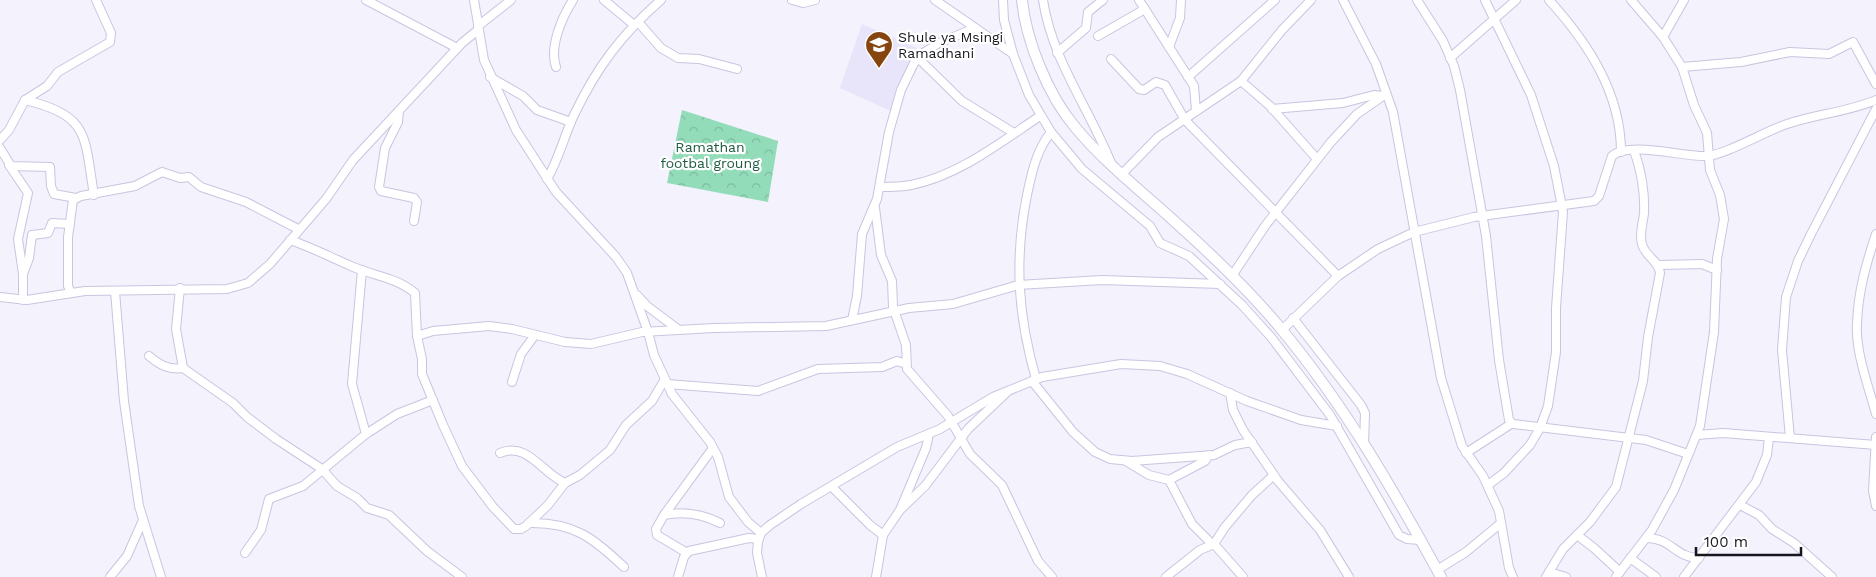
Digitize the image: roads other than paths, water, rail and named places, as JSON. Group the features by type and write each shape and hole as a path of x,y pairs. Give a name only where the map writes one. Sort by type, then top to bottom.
{"main road":[{"path":"1022,0 1026,30 1035,56 1058,102 1073,126 1092,148 1232,276 1282,330 1338,402 1439,573"}],"street":[{"path":"0,140 9,130 25,100 47,86 58,72 110,42 112,32 96,0"},
{"path":"366,0 457,48"},
{"path":"474,0 484,60 516,130 547,179 565,203 616,257 627,273 654,355 666,382 680,406 700,426 713,448 730,497 760,536"},
{"path":"0,297 23,300 71,292 240,287 259,275 326,199 353,160 457,48 511,0"},
{"path":"556,67 554,53 560,28 566,11 573,0"},
{"path":"604,0 636,23 661,48 671,55 737,69"},
{"path":"547,179 554,168 571,122 605,58 636,23 661,0"},
{"path":"792,0 803,3 815,0"},
{"path":"935,0 1013,54"},
{"path":"1003,0 1004,20 1013,54 1029,95 1050,132 1082,169 1150,226 1160,243 1189,256 1220,284 1271,337 1310,386 1336,426 1399,536 1406,539 1420,540"},
{"path":"1043,0 1048,26 1057,53 1111,164"},
{"path":"1057,53 1082,32 1088,23 1088,12 1102,0"},
{"path":"1140,0 1196,91 1196,111"},
{"path":"1169,47 1180,18 1181,0"},
{"path":"1188,77 1274,0"},
{"path":"1121,175 1154,140 1241,81 1282,30 1312,0"},
{"path":"1343,0 1376,64 1385,95 1396,121 1441,378 1459,438 1466,453 1488,485 1499,511 1508,568 1513,577"},
{"path":"1417,0 1443,41 1450,58 1464,108 1488,255 1499,360 1506,397 1507,414 1512,424"},
{"path":"1485,0 1530,95 1554,166 1562,205 1556,308 1556,352 1551,396 1540,428 1516,461 1488,485"},
{"path":"1450,58 1516,0"},
{"path":"1549,0 1576,31 1604,76 1618,116 1621,152"},
{"path":"1577,535 1618,575 1647,538 1680,479 1688,454 1697,435 1704,409 1714,332 1717,270 1724,219 1720,195 1710,170 1707,133 1694,105 1682,67 1663,37 1631,0"},
{"path":"1663,37 1684,0"},
{"path":"1098,36 1145,9"},
{"path":"852,320 857,296 861,237 874,208 880,188 889,132 901,90 917,57 939,43 975,28"},
{"path":"1682,67 1742,62 1790,52 1829,54 1853,42 1876,84"},
{"path":"917,57 962,101 1014,133"},
{"path":"1111,59 1138,89 1144,90 1156,82 1165,85 1184,120 1338,276"},
{"path":"490,76 523,96 537,110 571,122"},
{"path":"1241,81 1272,109 1317,159"},
{"path":"1272,109 1343,103 1374,95 1385,95"},
{"path":"1232,276 1317,159 1351,119 1385,95"},
{"path":"25,100 61,111 78,126 86,146 94,195"},
{"path":"1282,330 1338,276 1378,249 1414,232 1482,215 1562,205 1586,204 1596,199 1612,156 1621,152 1710,155 1787,124 1849,110 1876,100"},
{"path":"1790,438 1790,416 1782,350 1786,296 1798,261 1876,109"},
{"path":"399,111 398,122 385,148 379,187 381,192 414,198 416,202 414,221"},
{"path":"880,188 912,185 938,177 991,149 1040,116"},
{"path":"1050,132 1039,150 1033,167 1020,237 1018,284 1026,343 1034,380 1072,432 1095,452 1110,459 1125,461 1218,454 1235,445 1252,442"},
{"path":"0,148 5,153 8,164 28,193 18,239 23,274 23,300"},
{"path":"1566,577 1548,574 1563,549 1577,535 1614,489 1643,381 1648,337 1659,280 1659,265 1643,247 1641,230 1644,210 1639,165 1634,151"},
{"path":"8,164 50,168 51,186 54,194 76,198 135,186 159,173 166,172 180,178 189,177 201,187 246,202 298,230"},
{"path":"71,292 68,286 68,260 73,200 76,198"},
{"path":"874,208 880,250 892,281 894,312 906,345 906,364 908,370 952,422 960,440 981,466 1002,485 1038,561 1052,577"},
{"path":"23,274 29,258 32,235 48,233 52,223 55,222 70,224"},
{"path":"1876,234 1861,283 1856,325 1861,357 1876,414"},
{"path":"290,240 362,270 392,279 415,293 417,336 422,359 422,374 462,466 493,507 514,529 521,529 529,523 548,505 565,483 580,475 610,450 626,425 652,401 666,382"},
{"path":"1659,265 1702,264 1717,270"},
{"path":"362,270 352,384 366,434"},
{"path":"417,336 433,332 488,326 582,344 648,332 819,327 894,312 954,304 1018,284 1102,280 1220,284"},
{"path":"180,288 176,329 183,368"},
{"path":"115,291 124,401 143,520 161,577"},
{"path":"634,292 647,306 679,330"},
{"path":"1293,318 1361,405 1365,414 1364,444"},
{"path":"512,382 521,354 535,335"},
{"path":"149,356 162,366 183,368 233,403 247,418 322,469 337,486 357,498 367,508 389,515 428,551 462,577"},
{"path":"666,382 758,391 818,369 882,367 897,361 906,364"},
{"path":"713,448 664,515 656,529 657,535 687,553 760,536 801,504 897,447 952,422 983,402 1034,380 1106,366 1138,364 1160,366 1187,374 1230,393 1301,420 1336,426"},
{"path":"900,510 925,486 968,429 1008,391"},
{"path":"1230,393 1233,410 1252,442 1274,476 1320,530 1349,577"},
{"path":"245,553 261,530 269,499 303,486 366,434 396,414 433,400"},
{"path":"1466,453 1512,424 1628,437 1665,445 1688,454"},
{"path":"1697,435 1723,433 1769,438 1875,442 1873,491 1876,506"},
{"path":"876,577 883,535 900,510 926,448 929,434"},
{"path":"1684,577 1740,505 1761,474 1767,455 1769,438"},
{"path":"500,453 509,449 519,450 558,480 565,483"},
{"path":"1125,461 1149,475 1169,480 1206,461 1209,455"},
{"path":"1166,577 1200,550 1214,544 1225,527 1252,495 1274,476"},
{"path":"1169,480 1192,524 1214,544 1243,577"},
{"path":"832,487 870,525 883,535"},
{"path":"1740,505 1759,515 1772,529 1794,543 1832,577"},
{"path":"664,515 680,513 704,515 720,523"},
{"path":"110,577 127,556 143,520"},
{"path":"529,523 551,524 580,531 624,567"},
{"path":"1439,573 1501,523"},
{"path":"760,536 757,553 762,577"},
{"path":"1647,538 1662,540 1685,556 1699,558"},
{"path":"678,577 687,553"},
{"path":"1630,558 1656,577"}],"place":[{"name":"Shule ya Msingi Ramadhani","path":"879,69"}],"park label":[{"name":"Ramathan footbal groung","path":"710,156"}]}
